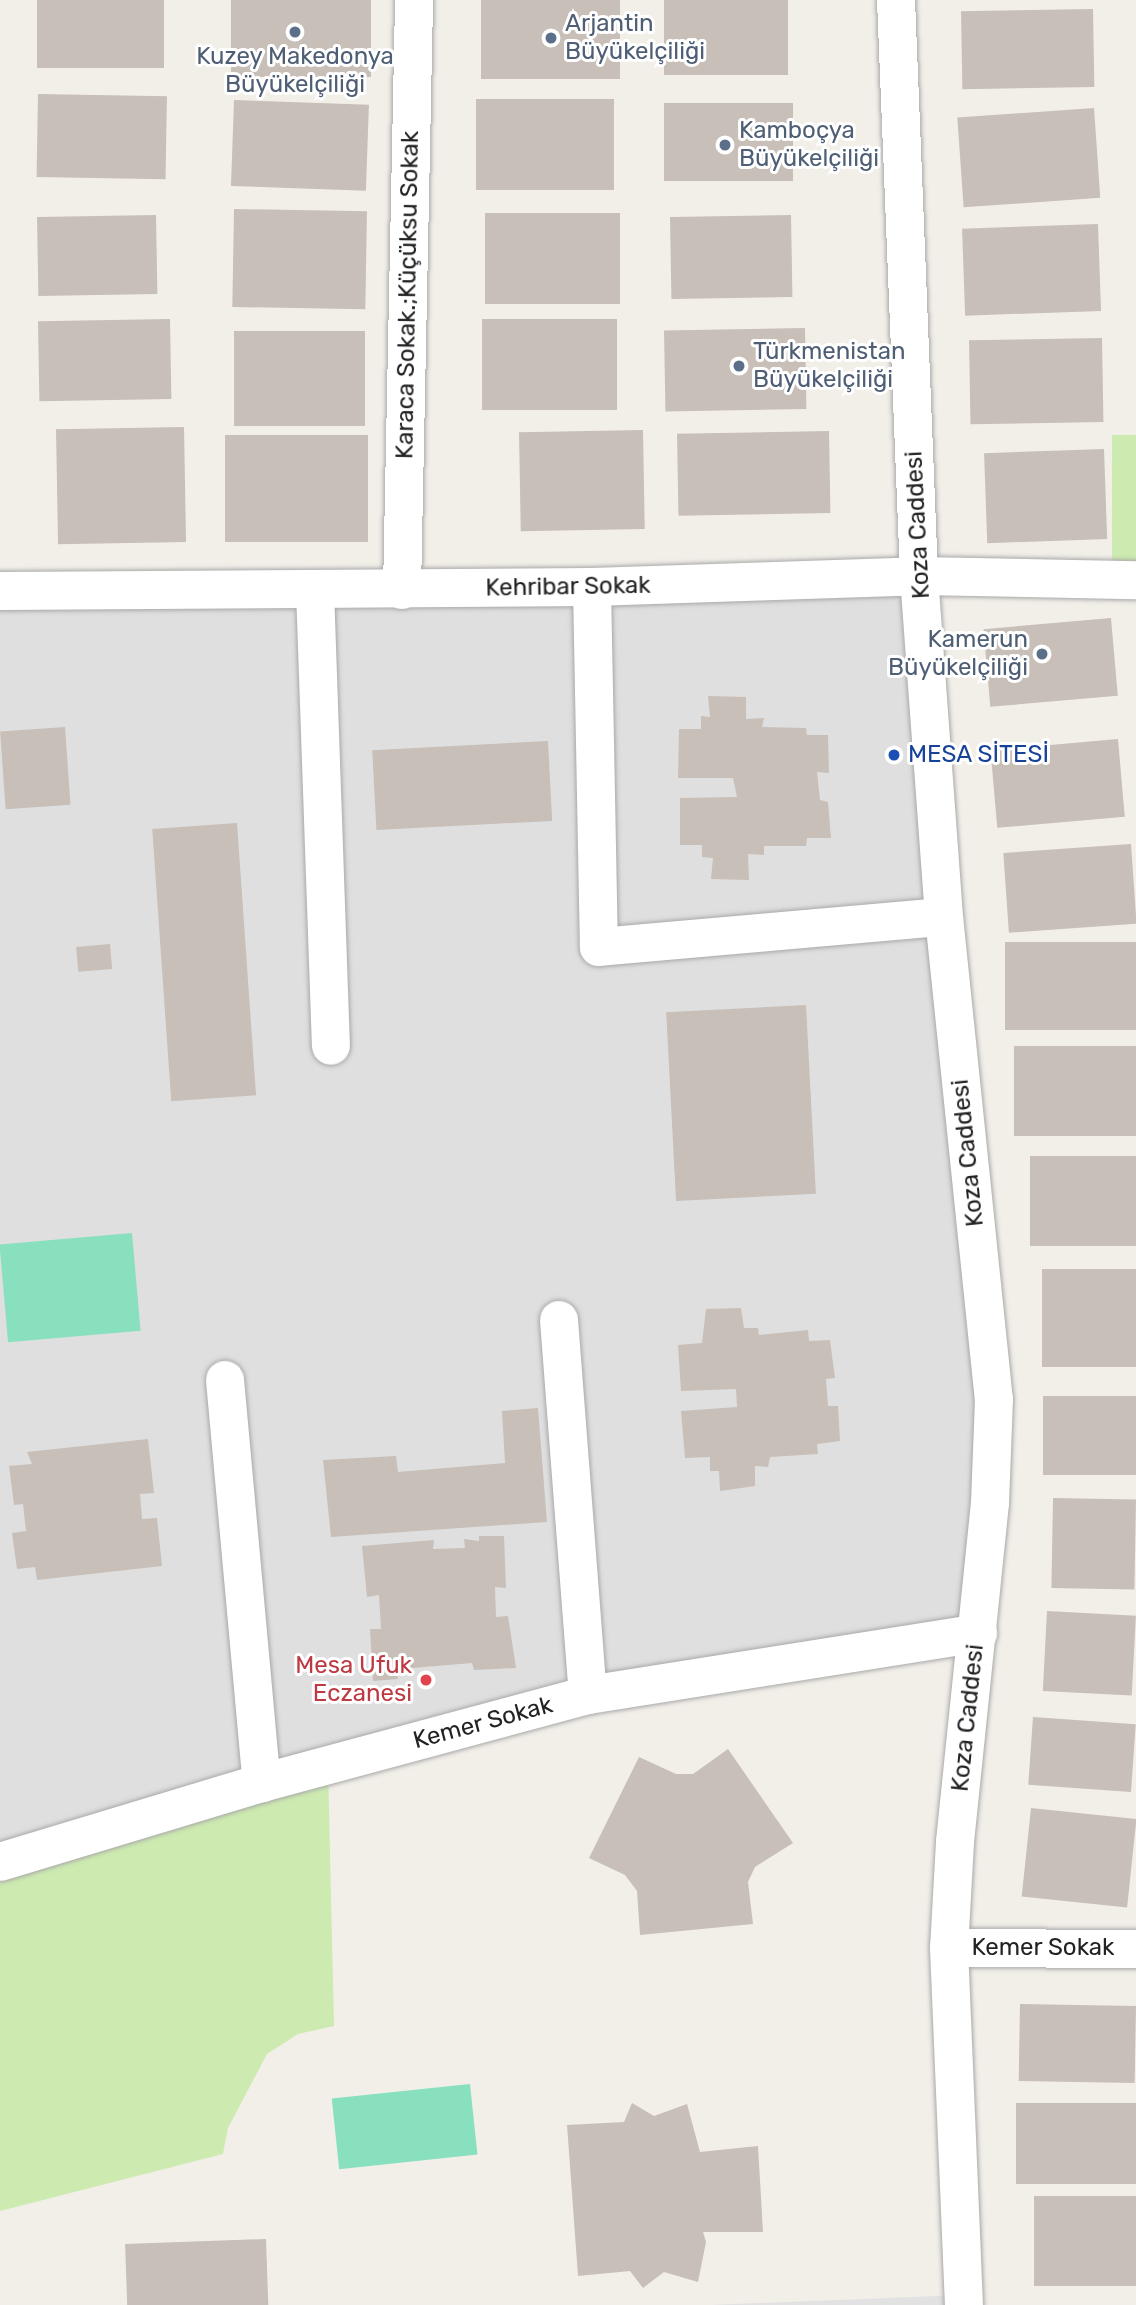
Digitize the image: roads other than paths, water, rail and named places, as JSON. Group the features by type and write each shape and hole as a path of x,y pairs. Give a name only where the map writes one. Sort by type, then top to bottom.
{"street":[{"name":"Karaca Sokak.;Küçüksu Sokak","path":"402,590 414,0"},
{"name":"Koza Caddesi","path":"896,0 919,576 944,917 994,1399 978,1633 955,1842 949,1948 964,2305"},
{"name":"Kehribar Sokak","path":"0,591 593,587 919,576 1136,580"},
{"path":"593,587 599,947 944,917"},
{"path":"315,590 331,1046"},
{"path":"559,1320 588,1695"},
{"path":"225,1380 262,1783"},
{"name":"Kemer Sokak","path":"0,1862 262,1783 588,1695 978,1633"},
{"name":"Kemer Sokak","path":"949,1948 1136,1949"}],"place":[{"name":"Kuzey Makedonya Büyükelçiliği","path":"295,32"},
{"name":"Arjantin Büyükelçiliği","path":"551,38"},
{"name":"Kamboçya Büyükelçiliği","path":"725,145"},
{"name":"Türkmenistan Büyükelçiliği","path":"739,366"},
{"name":"Kamerun Büyükelçiliği","path":"1042,654"},
{"name":"MESA SİTESİ","path":"894,755"},
{"name":"Mesa Ufuk Eczanesi","path":"426,1680"}]}
